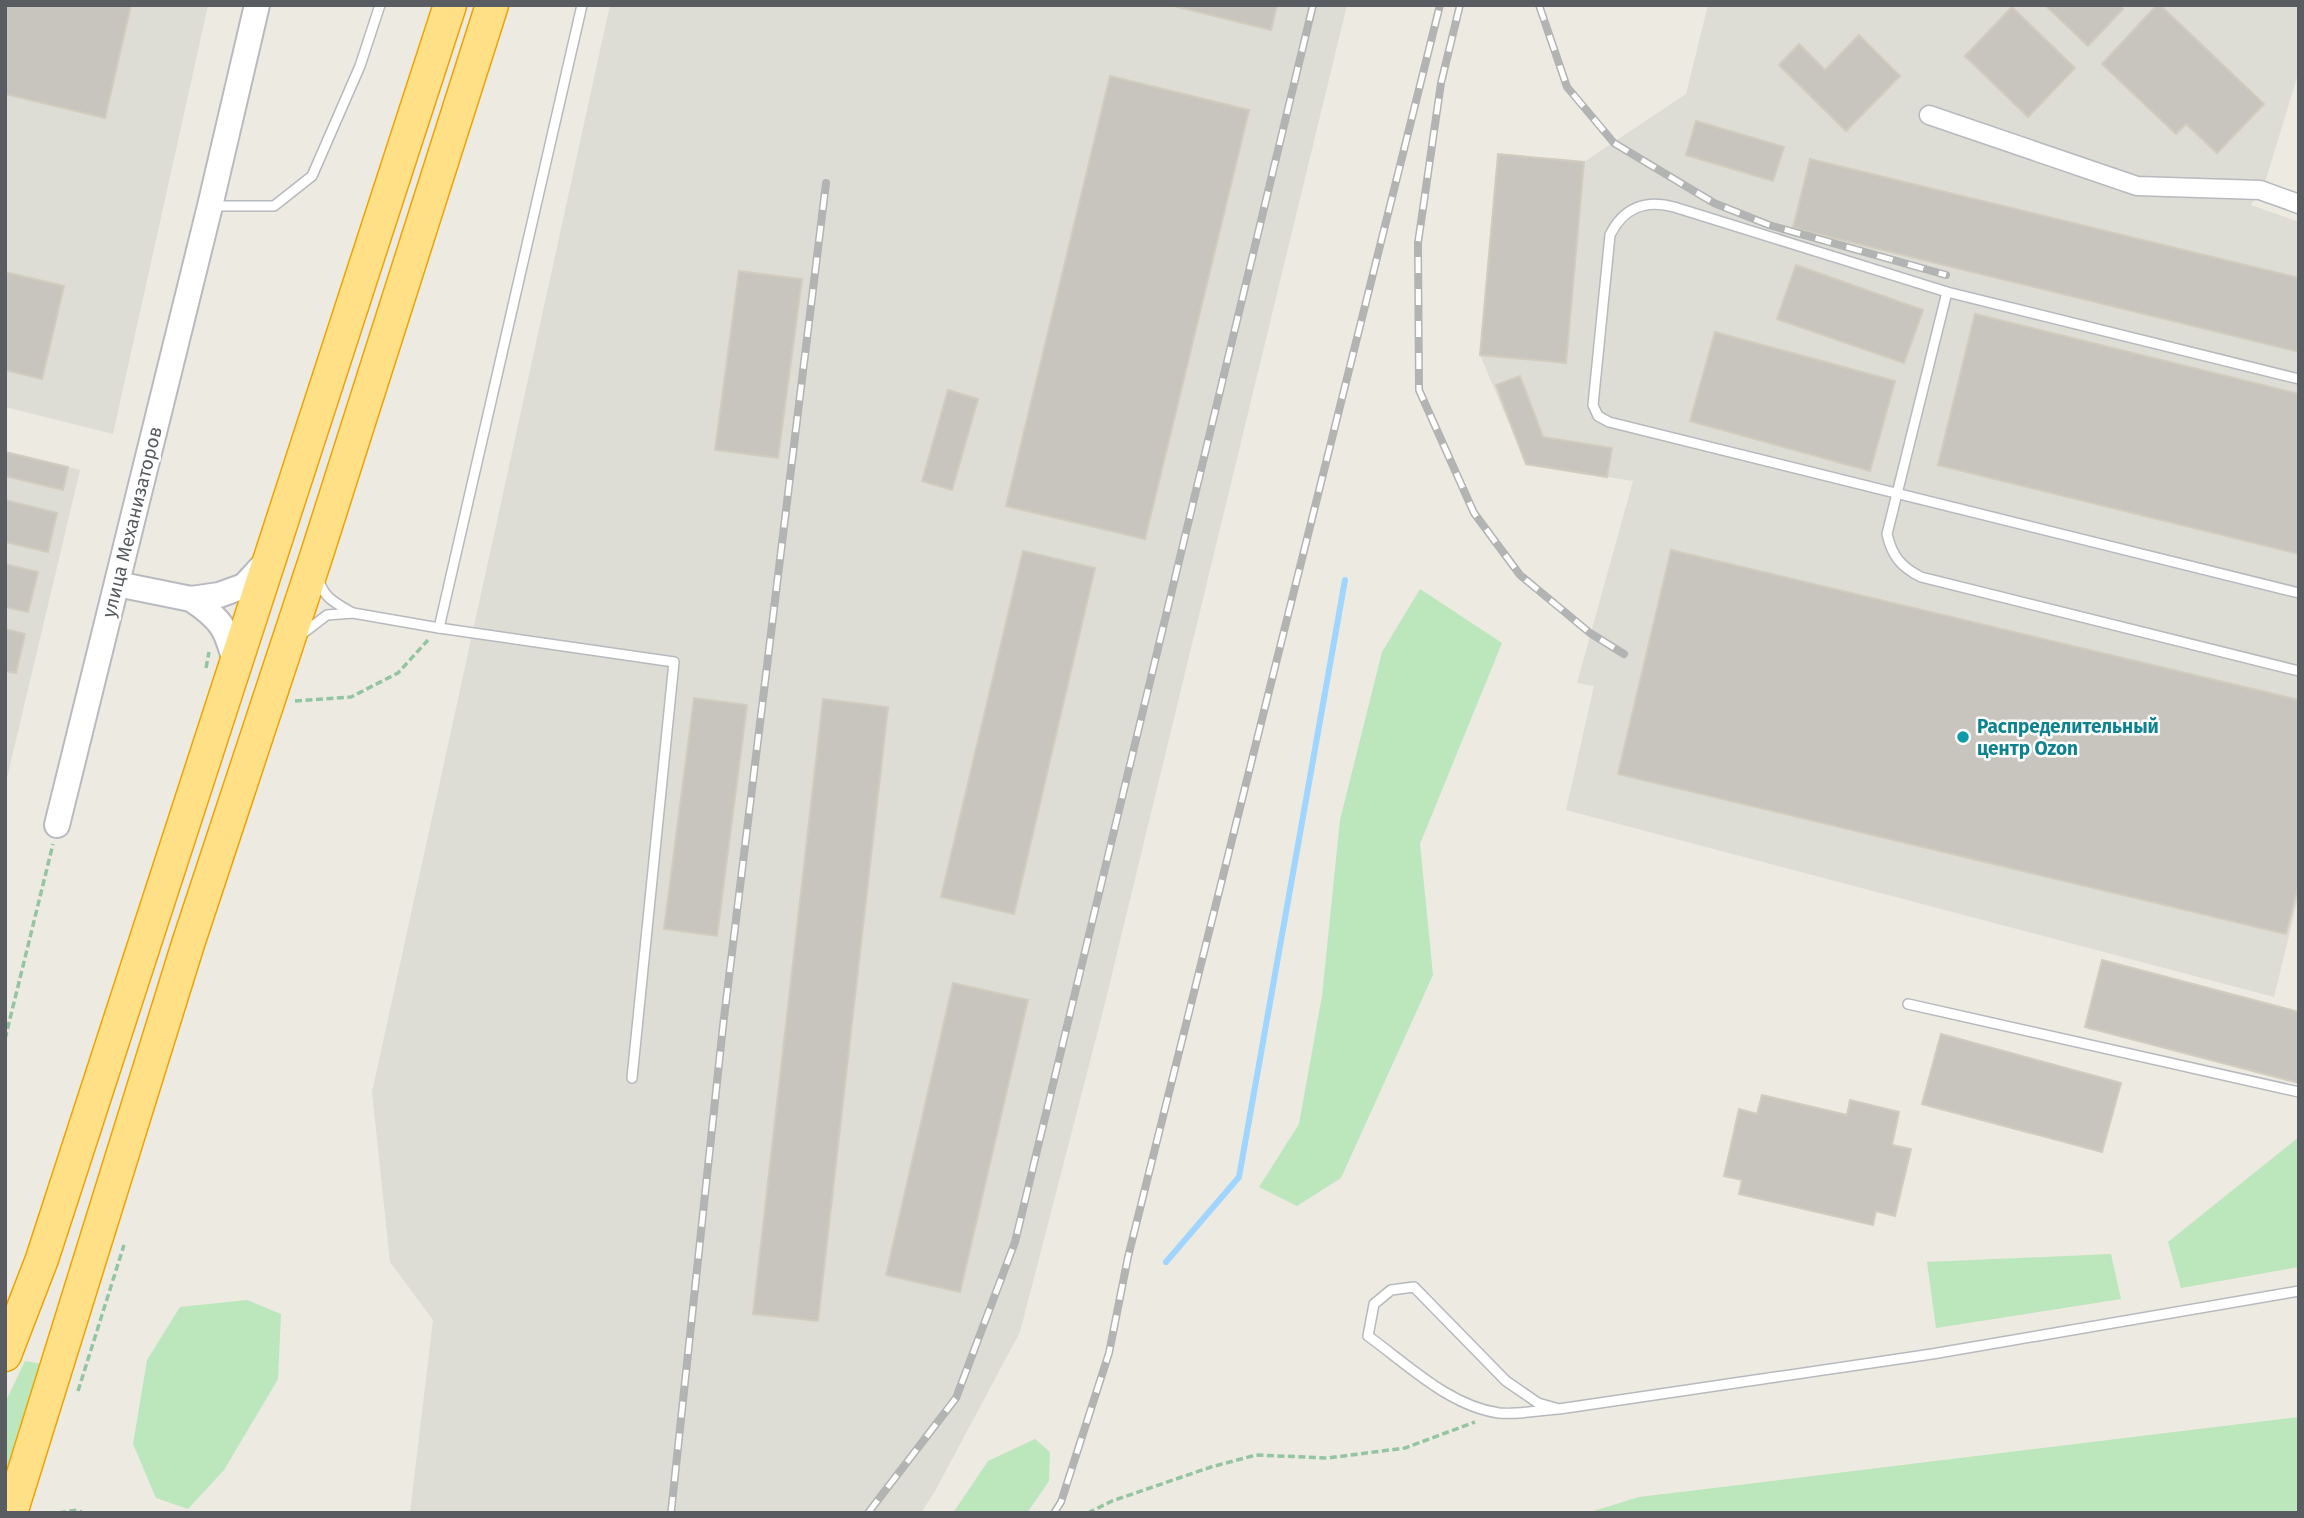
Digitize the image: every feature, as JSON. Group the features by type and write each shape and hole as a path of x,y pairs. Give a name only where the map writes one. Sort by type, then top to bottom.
{"highway":[{"path":"5,1355 42,1259 450,5"},
{"path":"11,1513 173,994 492,5"}],"street":[{"name":"улица Механизаторов","path":"57,825 257,5"},
{"path":"1929,116 2137,186 2260,190 2299,204"},
{"path":"117,584 191,599 219,595 244,586 272,555"},
{"path":"191,599 212,613 228,635 236,666"}],"lane":[{"path":"210,206 274,206 312,176 360,66 380,5"},
{"path":"439,628 582,5"},
{"path":"2299,379 1947,292 1662,204 1630,210 1615,226 1608,243 1593,405 1598,416 1609,422 2299,593"},
{"path":"1947,292 1887,534 1890,549 1896,559 1907,570 1921,577 2299,671"},
{"path":"316,557 320,585 331,601 353,613"},
{"path":"285,653 305,631 327,615 353,613 674,662 632,1077"},
{"path":"1908,1004 2299,1091"},
{"path":"1559,1409 1538,1403 1506,1381 1414,1287 1391,1290 1374,1304 1368,1336 1441,1389 1471,1405 1500,1413 1559,1409 1932,1354 2299,1292"}],"path":[{"path":"289,702 351,697 398,673 439,628"},
{"path":"5,1039 57,825"},
{"path":"75,1398 124,1245"},
{"path":"1088,1513 1137,1492 1256,1455 1328,1458 1405,1448 1500,1413"},
{"path":"59,1513 77,1510 83,1513"}],"shaded area":[{"path":"5,5 208,5 113,434 5,407"},
{"path":"610,5 1347,5 1103,1011 1020,1332 921,1513 410,1513 433,1320 390,1262 372,1092"},
{"path":"1708,5 2299,5 2299,71 2266,179 2251,205 2299,222 2299,895 2274,997 1566,810 1594,686 1577,683 1633,481 1526,464 1480,355 1498,154 1584,162 1686,94"},
{"path":"5,451 80,470 7,778 5,777"}],"green space":[{"path":"1420,589 1502,643 1420,844 1433,975 1341,1178 1297,1206 1259,1187 1299,1124 1322,996 1340,820 1382,652"},
{"path":"2299,1137 2299,1267 2181,1288 2168,1242"},
{"path":"2111,1254 2121,1299 1936,1328 1927,1262"},
{"path":"247,1300 281,1314 278,1379 224,1470 188,1509 156,1498 133,1444 147,1360 180,1307"},
{"path":"25,1361 42,1364 5,1478 5,1403"},
{"path":"2299,1417 2299,1513 1587,1513 1639,1497"},
{"path":"1035,1439 1050,1452 1049,1481 1027,1513 953,1513 988,1461"}],"building":[{"path":"5,5 131,5 105,118 5,94"},
{"path":"1170,5 1277,5 1271,30"},
{"path":"2045,5 2120,5 2123,9 2088,46"},
{"path":"2157,5 2264,104 2217,153 2186,124 2176,134 2102,64"},
{"path":"2012,7 2075,68 2028,117 1965,56"},
{"path":"1859,35 1900,76 1846,131 1779,65 1799,44 1825,70"},
{"path":"1110,76 1249,110 1145,539 1006,506"},
{"path":"1696,121 1784,147 1773,181 1686,155"},
{"path":"1498,154 1584,162 1566,363 1480,355"},
{"path":"1810,159 2299,278 2299,352 1793,228"},
{"path":"1796,265 1923,310 1904,363 1777,319"},
{"path":"739,271 802,279 778,458 715,450"},
{"path":"5,272 64,286 42,379 5,370"},
{"path":"1975,314 2299,394 2299,554 1938,465"},
{"path":"1715,332 1895,381 1870,471 1690,421"},
{"path":"1520,376 1543,437 1612,448 1607,477 1526,464 1496,385"},
{"path":"948,390 978,399 952,490 922,481"},
{"path":"5,452 68,467 63,490 5,476"},
{"path":"5,500 57,513 48,552 5,542"},
{"name":"Распределительный центр Ozon","path":"1671,550 2299,700 2299,883 2286,934 1618,774"},
{"path":"1023,551 1095,568 1014,914 941,897"},
{"path":"5,564 38,572 28,612 5,607"},
{"path":"5,629 25,634 16,673 5,671"},
{"path":"694,698 747,705 717,936 664,929"},
{"path":"823,699 888,707 818,1321 753,1314"},
{"path":"2102,960 2299,1012 2299,1083 2085,1027"},
{"path":"953,983 1028,1000 960,1292 886,1275"},
{"path":"1941,1034 2121,1083 2102,1152 1922,1104"},
{"path":"1762,1095 1847,1115 1850,1100 1899,1112 1892,1145 1911,1149 1895,1216 1876,1211 1873,1225 1739,1194 1742,1180 1724,1176 1739,1109 1757,1114"}],"waterway":[{"path":"1166,1262 1239,1177 1345,580"}],"railway":[{"path":"868,1513 956,1398 1015,1242 1313,5"},
{"path":"1054,1513 1061,1502 1109,1353 1128,1257 1440,5"},
{"path":"1460,5 1441,83 1418,243 1419,390 1474,513 1520,575 1590,633 1624,654"},
{"path":"1539,5 1567,87 1614,143 1714,203 1769,225 1946,275"},
{"path":"671,1513 723,1026 826,183"}],"place":[{"name":"Распределительный центр Ozon","path":"1963,737"}]}
